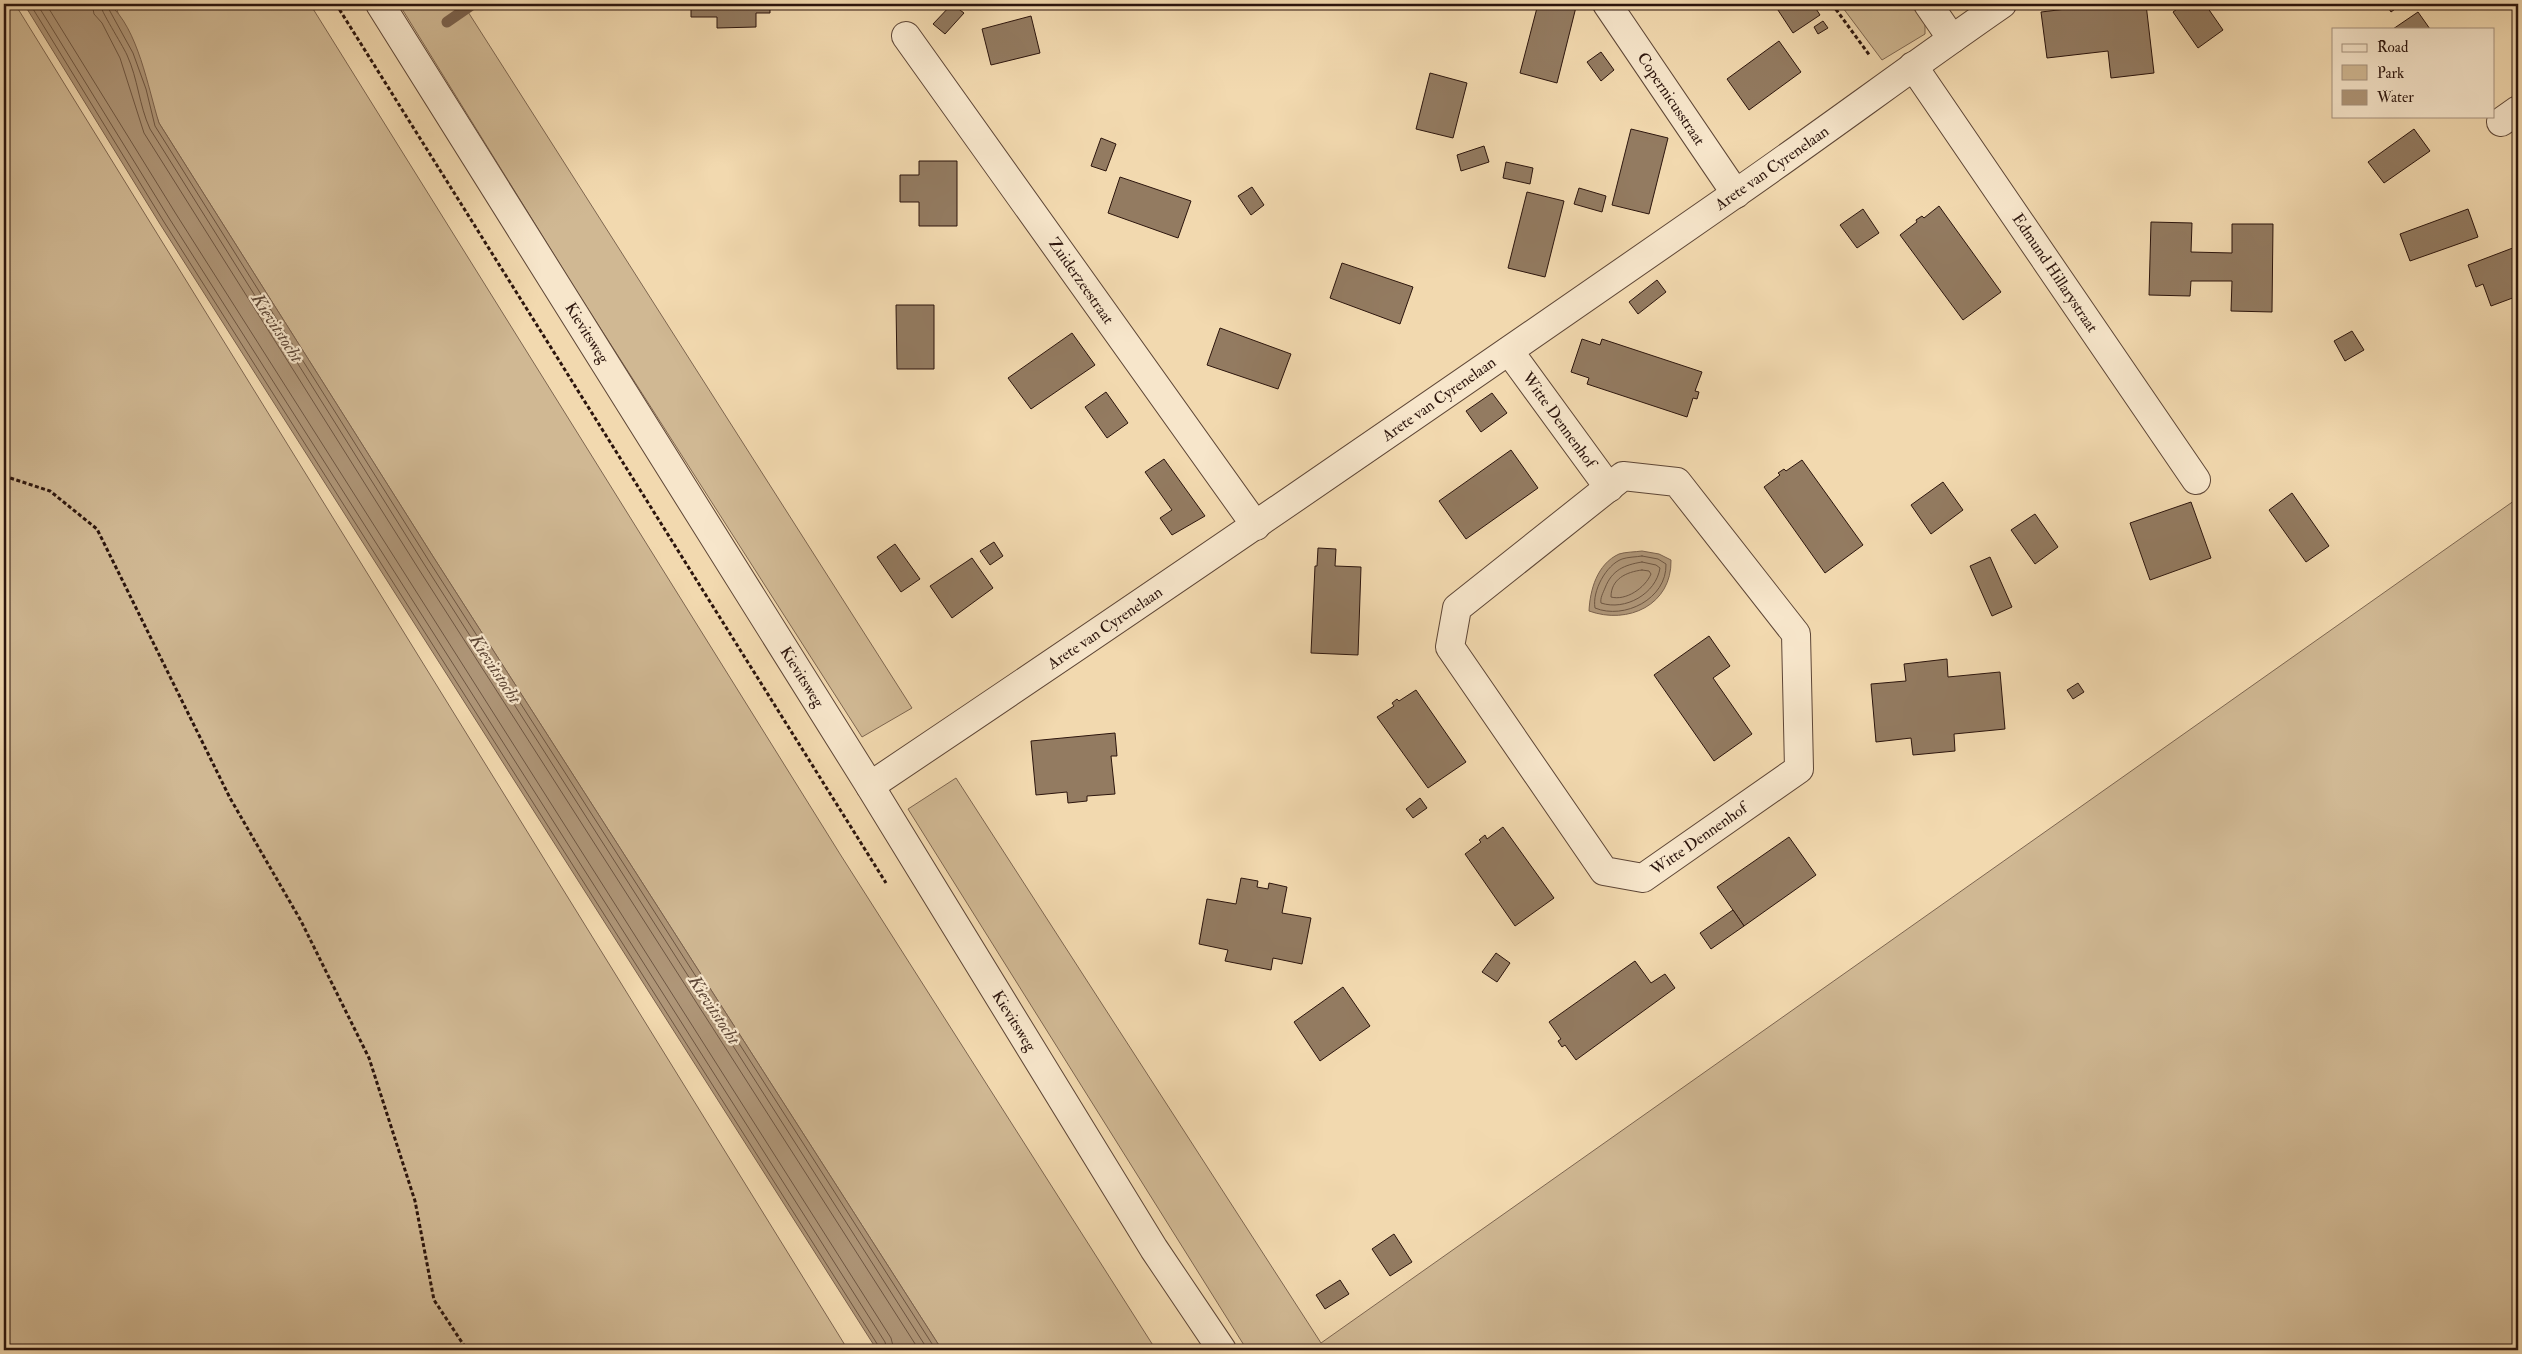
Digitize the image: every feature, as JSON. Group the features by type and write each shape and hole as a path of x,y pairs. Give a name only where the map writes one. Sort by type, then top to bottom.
{"street":[{"name":"Kievitsweg","path":"380,4 870,786 1154,1249 1222,1350"},
{"name":"Copernicusstraat","path":"1607,4 1736,194"},
{"path":"1928,4 1952,39"},
{"name":"Arete van Cyrenelaan","path":"870,786 1256,526 1736,194 2002,4"},
{"name":"Zuiderzeestraat","path":"906,36 1256,526"},
{"name":"Edmund Hillarystraat","path":"1914,66 2196,480"},
{"name":"Witte Dennenhof","path":"1509,351 1609,488"},
{"name":"Witte Dennenhof","path":"1623,476 1678,482 1796,634 1799,769 1643,878 1604,871 1450,647 1456,608 1609,488 1623,476"}],"path":[{"path":"1832,4 1890,83"},
{"path":"4,476 50,491 97,529 230,798 301,921 369,1058 415,1201 434,1300 466,1350"}],"green space":[{"path":"4,4 15,4 848,1350 4,1350"},
{"path":"109,4 310,4 840,854 1156,1350 942,1350 434,558 159,123 117,10"},
{"path":"399,4 463,4 912,708 862,737 574,287"},
{"path":"1840,4 1920,4 1925,10 1925,34 1882,60"},
{"path":"2518,498 2518,1350 1247,1350 908,809 956,778 1321,1343"}],"water":[{"name":"Kievitstocht","path":"24,4 109,4 128,28 141,59 159,123 434,558 942,1350 877,1350 160,224"},
{"path":"1642,551 1659,554 1671,560 1669,576 1664,589 1656,600 1645,608 1632,613 1604,615 1589,611 1593,586 1605,564 1619,554"}],"building":[{"path":"691,4 770,4 770,13 756,13 756,27 717,28 717,17 691,17"},
{"path":"952,4 964,13 945,34 933,24"},
{"path":"1538,4 1563,4 1576,7 1557,83 1520,73"},
{"path":"1774,4 1813,4 1820,15 1793,33"},
{"path":"2146,4 2154,73 2111,78 2108,51 2047,58 2041,12 2100,5 2101,8"},
{"path":"2184,4 2205,4 2223,30 2198,48 2173,12"},
{"path":"2386,4 2402,4 2391,12"},
{"path":"2418,12 2429,28 2394,28"},
{"path":"1031,16 1040,53 991,65 982,29"},
{"path":"1823,21 1828,28 1818,34 1814,27"},
{"path":"1779,41 1801,72 1749,110 1727,79"},
{"path":"1601,52 1614,70 1601,81 1587,62"},
{"path":"1430,73 1467,83 1453,138 1416,129"},
{"path":"1631,129 1668,138 1649,214 1612,205"},
{"path":"2414,129 2430,151 2384,183 2368,162"},
{"path":"1101,138 1116,144 1106,171 1091,166"},
{"path":"1484,146 1489,162 1461,171 1457,155"},
{"path":"919,161 957,161 957,226 919,226 919,202 900,202 900,175 919,175"},
{"path":"1506,162 1533,168 1530,184 1503,178"},
{"path":"1120,177 1191,201 1178,238 1108,213"},
{"path":"1252,187 1264,205 1251,215 1238,196"},
{"path":"1579,188 1606,196 1602,212 1574,204"},
{"path":"1527,192 1564,201 1545,277 1508,268"},
{"path":"1939,206 2001,292 1963,320 1900,235 1917,222 1916,220 1922,216 1924,218"},
{"path":"1863,209 1879,233 1857,248 1840,225"},
{"path":"2468,209 2478,237 2410,261 2400,234"},
{"path":"2151,222 2192,223 2191,252 2232,253 2232,224 2273,224 2272,312 2231,311 2232,281 2191,281 2190,296 2149,295"},
{"path":"2518,246 2518,296 2491,306 2483,284 2476,287 2468,265"},
{"path":"1342,263 1413,287 1400,324 1330,298"},
{"path":"1657,280 1666,292 1638,314 1629,302"},
{"path":"896,305 934,305 934,369 897,369"},
{"path":"1220,328 1291,354 1278,389 1207,365"},
{"path":"2352,331 2364,350 2345,361 2334,341"},
{"path":"1072,333 1095,365 1031,409 1008,378"},
{"path":"1582,339 1600,345 1602,339 1702,372 1695,391 1699,392 1697,399 1693,398 1687,417 1587,384 1589,378 1571,372"},
{"path":"1106,392 1128,423 1107,438 1085,407"},
{"path":"1492,393 1507,413 1481,432 1466,411"},
{"path":"1511,450 1538,488 1466,539 1439,501"},
{"path":"1164,459 1205,516 1172,535 1160,518 1172,510 1145,472"},
{"path":"1802,460 1863,545 1825,573 1764,487 1780,475 1778,473 1784,469 1786,471"},
{"path":"1943,482 1963,510 1931,534 1911,505"},
{"path":"2292,493 2329,546 2306,562 2269,510"},
{"path":"2191,502 2211,558 2150,580 2130,523"},
{"path":"2035,514 2058,547 2035,564 2011,530"},
{"path":"994,542 1003,556 990,565 980,551"},
{"path":"895,544 920,579 901,592 877,557"},
{"path":"1318,548 1336,549 1335,566 1361,567 1358,655 1311,653 1315,566 1317,566"},
{"path":"1990,557 2012,607 1992,616 1970,566"},
{"path":"972,558 993,588 952,618 930,586"},
{"path":"1709,636 1730,666 1713,678 1752,734 1714,761 1654,675"},
{"path":"1947,659 1948,677 2000,672 2005,729 1954,734 1955,751 1913,755 1911,738 1876,742 1871,684 1906,681 1904,664"},
{"path":"2078,683 2084,692 2073,699 2067,690"},
{"path":"1416,690 1466,762 1428,788 1377,717 1394,706 1392,703 1397,699 1399,701"},
{"path":"1115,733 1117,756 1111,756 1115,794 1087,796 1087,801 1068,803 1067,792 1036,795 1031,741"},
{"path":"1420,798 1427,808 1413,818 1406,809"},
{"path":"1503,827 1554,898 1515,926 1465,854 1481,842 1479,840 1485,835 1487,839"},
{"path":"1789,837 1816,875 1744,926 1717,887"},
{"path":"1241,878 1258,881 1257,887 1268,889 1269,883 1287,887 1282,913 1311,918 1302,964 1273,958 1271,970 1225,961 1228,950 1199,944 1207,899 1236,904"},
{"path":"1733,910 1744,926 1711,949 1700,933"},
{"path":"1496,953 1510,963 1497,982 1482,972"},
{"path":"1635,961 1651,983 1665,974 1675,988 1576,1060 1565,1045 1562,1047 1558,1041 1561,1039 1549,1022"},
{"path":"1343,987 1370,1026 1320,1061 1294,1022"},
{"path":"1394,1234 1412,1262 1390,1276 1372,1249"},
{"path":"1340,1280 1349,1294 1325,1309 1316,1295"}],"waterway":[{"path":"447,22 473,4"}]}
